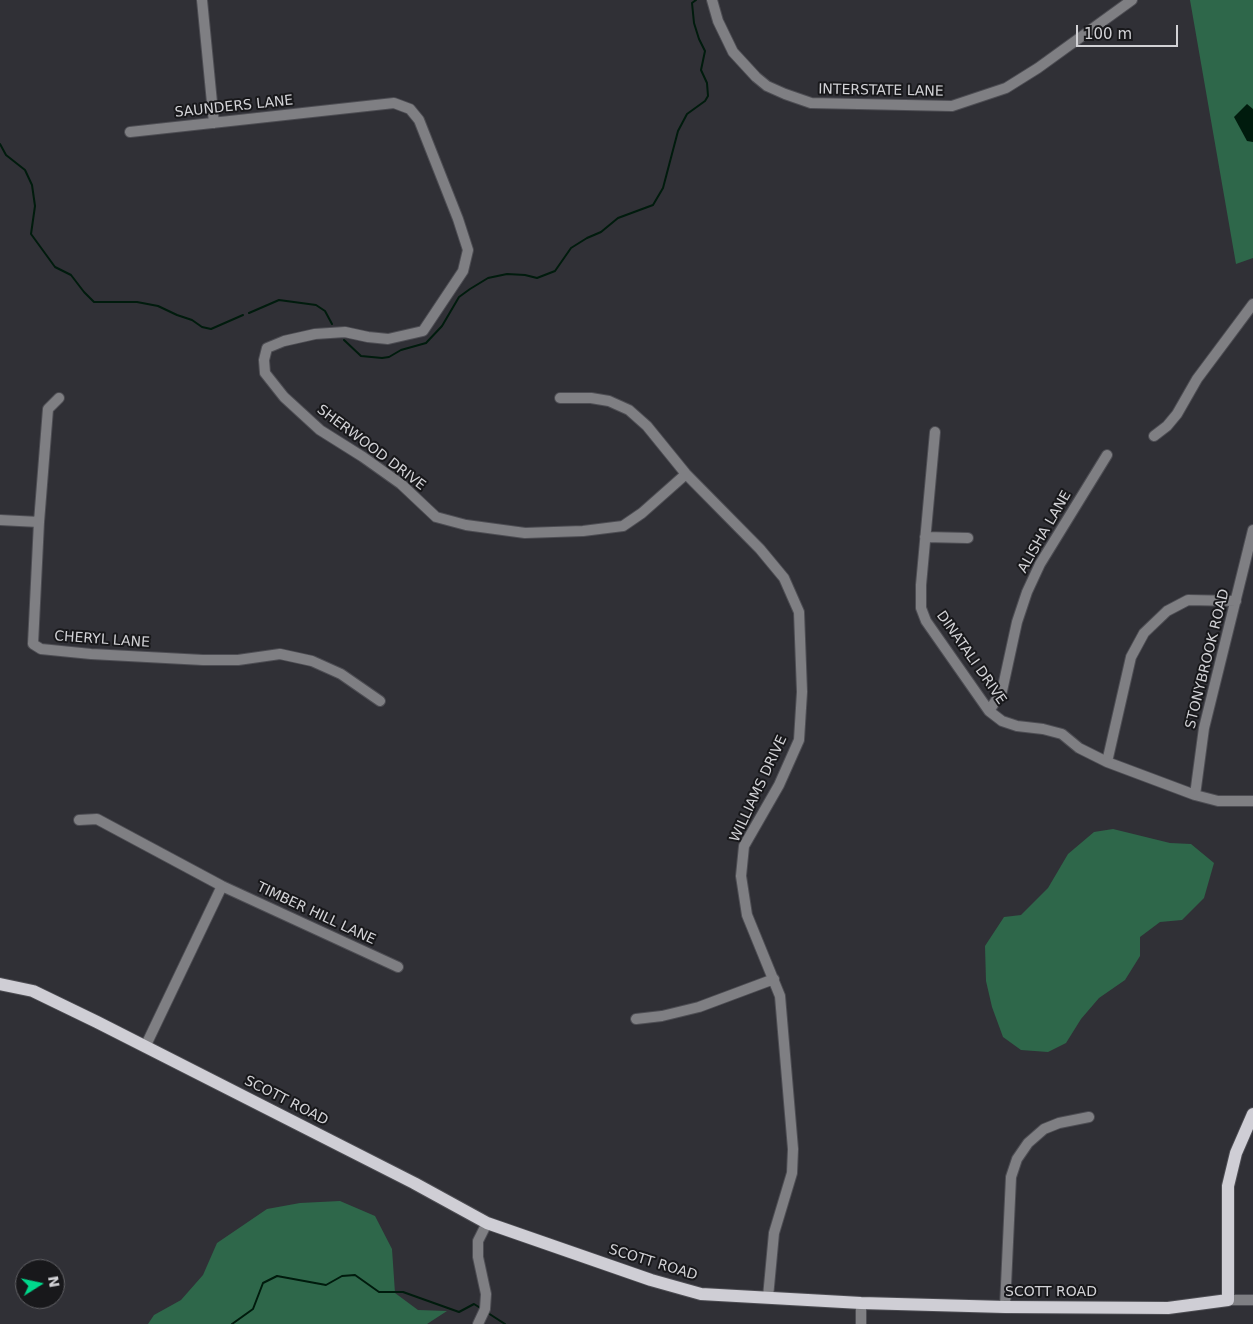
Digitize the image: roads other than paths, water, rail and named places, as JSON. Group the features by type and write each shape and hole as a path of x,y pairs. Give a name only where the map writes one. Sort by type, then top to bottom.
{"main road":[{"name":"SCOTT ROAD","path":"0,984 33,991 97,1022 414,1183 487,1223 651,1280 701,1294 861,1303 1005,1307 1168,1308 1228,1300"},
{"path":"1228,1300 1228,1186 1236,1153 1253,1114"}],"street":[{"path":"202,0 214,123"},
{"name":"INTERSTATE LANE","path":"712,0 718,21 733,52 767,86 785,94 810,103 952,106 1006,88 1038,68 1132,0"},
{"name":"SHERWOOD DRIVE","path":"342,110 394,103 410,109 419,120 458,219 468,250 463,271 423,331 388,339 345,332 330,332 301,337 267,348 264,360 265,373 284,396 320,430 401,484 436,516 466,525 525,533 583,531 624,526 642,513 686,474"},
{"name":"SAUNDERS LANE","path":"130,132 342,110"},
{"path":"1154,436 1167,426 1177,414 1197,379 1253,304"},
{"name":"CHERYL LANE","path":"59,398 48,409 39,522 33,644 41,649 91,654 203,660 238,660 280,654 312,661 341,674 380,701"},
{"name":"WILLIAMS DRIVE","path":"560,398 591,398 609,401 629,410 647,426 686,474 760,549 784,578 799,612 802,692 798,740 779,785 744,846 741,876 747,915 780,996 793,1149 792,1174 774,1233 768,1297"},
{"name":"DINATALI DRIVE","path":"935,432 921,585 921,608 926,621 989,711 1002,721 1017,726 1043,729 1062,734 1079,748 1107,762 1196,795 1218,800 1253,801"},
{"name":"ALISHA LANE","path":"989,711 1002,691 1017,622 1037,570 1107,456"},
{"path":"0,520 39,522"},
{"name":"STONYBROOK ROAD","path":"1196,795 1204,728 1253,530"},
{"path":"925,537 968,538"},
{"path":"1107,762 1131,657 1144,633 1167,611 1188,600 1236,600"},
{"name":"TIMBER HILL LANE","path":"79,820 97,818 222,886 398,967"},
{"path":"144,1047 222,886"},
{"path":"636,1019 662,1016 699,1007 774,979"},
{"path":"1005,1307 1011,1178 1017,1158 1028,1143 1044,1130 1059,1123 1089,1117"},
{"path":"482,1316 486,1294 478,1257 478,1241 487,1223"},
{"path":"1228,1300 1253,1300"},
{"path":"861,1303 861,1324"}],"waterway":[{"path":"344,340 361,356 382,358 426,343 442,326 459,297 488,278 507,274 537,278 555,271 571,248 601,232 618,218 653,205 663,188 678,131 687,114 705,101 708,96 707,83 701,70 705,51 694,23 692,3 696,0"},
{"path":"0,144 6,155 25,170 32,185 35,206 31,234 55,267 71,275 94,302 137,302 158,306 192,320 202,327 211,329 243,315"},
{"path":"249,313 279,300 316,305 325,311 332,324"},
{"path":"232,1324 253,1309 263,1283 277,1276 326,1285 342,1276 355,1275 379,1292 403,1292 459,1312 474,1304 482,1309"},
{"path":"488,1313 505,1324"}]}
